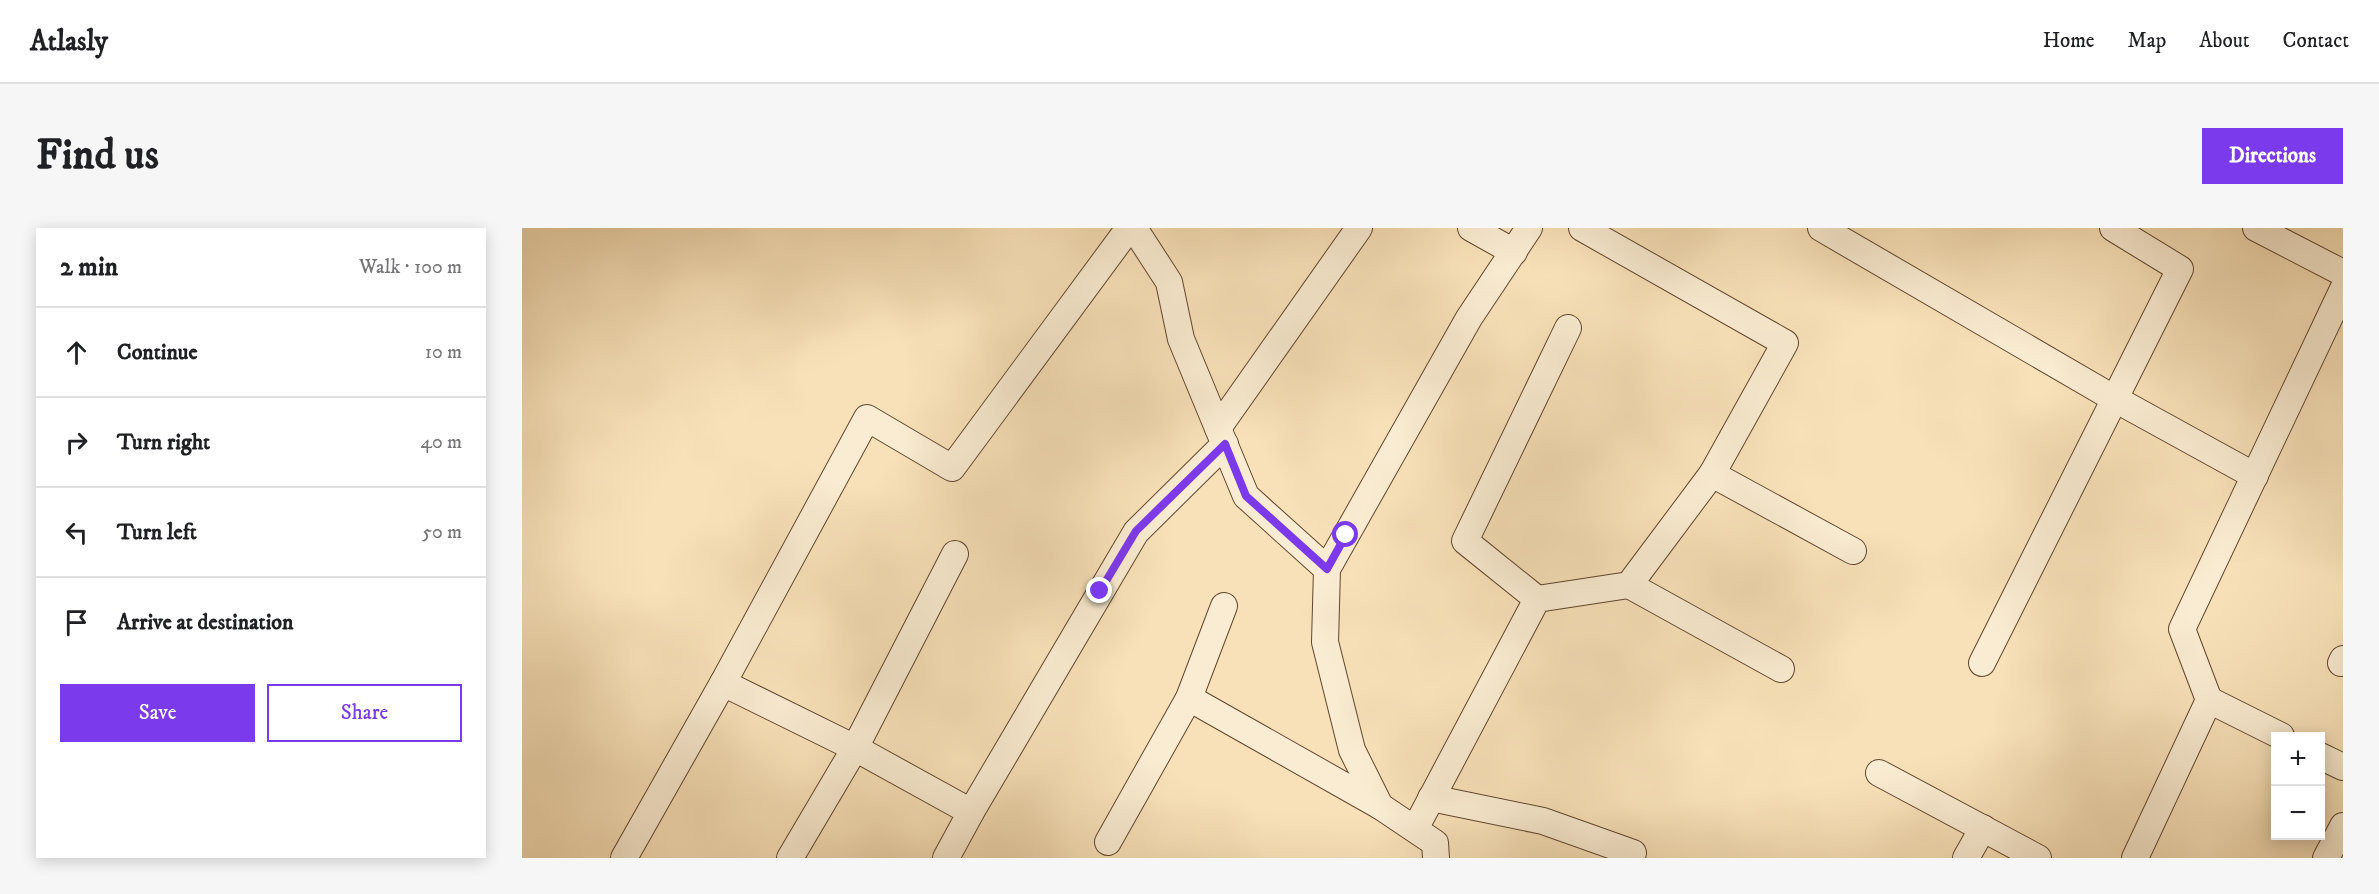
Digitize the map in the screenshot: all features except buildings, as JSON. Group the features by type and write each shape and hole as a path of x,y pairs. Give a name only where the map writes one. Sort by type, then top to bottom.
{"street":[{"path":"624,858 723,683 867,418 952,468 1132,228 1169,282 1180,339 1246,496 1327,569"},
{"path":"946,858 1136,531 1221,436 1359,228"},
{"path":"1471,228 1514,252"},
{"path":"1380,806 1352,750 1325,642 1327,569 1469,318 1529,228"},
{"path":"1582,228 1785,343 1713,474 1629,585"},
{"path":"1821,228 2115,399 2254,476"},
{"path":"1982,663 2180,269 2114,228"},
{"path":"2256,228 2343,273"},
{"path":"2273,732 2209,700 2182,629 2343,289"},
{"path":"1568,328 1465,541 1537,599 1629,585 1781,669"},
{"path":"1713,474 1853,551"},
{"path":"790,858 855,748 954,554"},
{"path":"1415,829 1537,599"},
{"path":"1108,842 1189,698 1224,606"},
{"path":"723,683 855,748 971,812"},
{"path":"1189,698 1380,806 1435,843 1436,858"},
{"path":"2135,858 2209,700"},
{"path":"2325,758 2343,767"},
{"path":"1879,773 2038,858"},
{"path":"1431,798 1544,821 1633,853"},
{"path":"2326,858 2343,826"},
{"path":"1966,858 1983,828"}],"route":[{"path":"1100,591 1136,531 1225,444 1246,496 1327,569 1346,535"}]}
